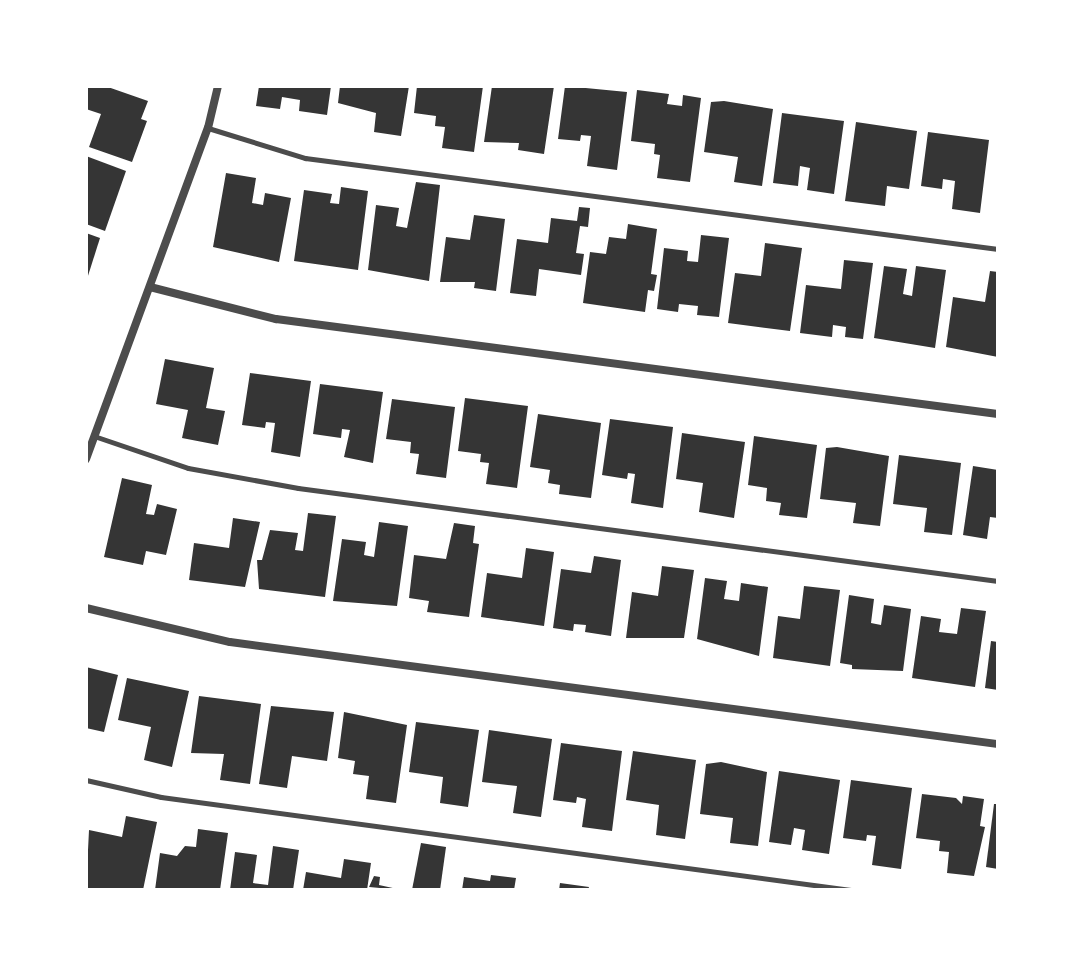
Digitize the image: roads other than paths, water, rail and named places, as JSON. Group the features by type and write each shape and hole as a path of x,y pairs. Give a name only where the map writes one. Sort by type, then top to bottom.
{"street":[{"path":"86,459 208,128 218,86"},
{"path":"150,287 276,319 998,414"},
{"path":"86,608 230,642 998,744"}],"lane":[{"path":"208,128 305,158 998,249"},
{"path":"94,436 188,468 298,488 998,581"},
{"path":"86,780 161,797 851,890"}]}
